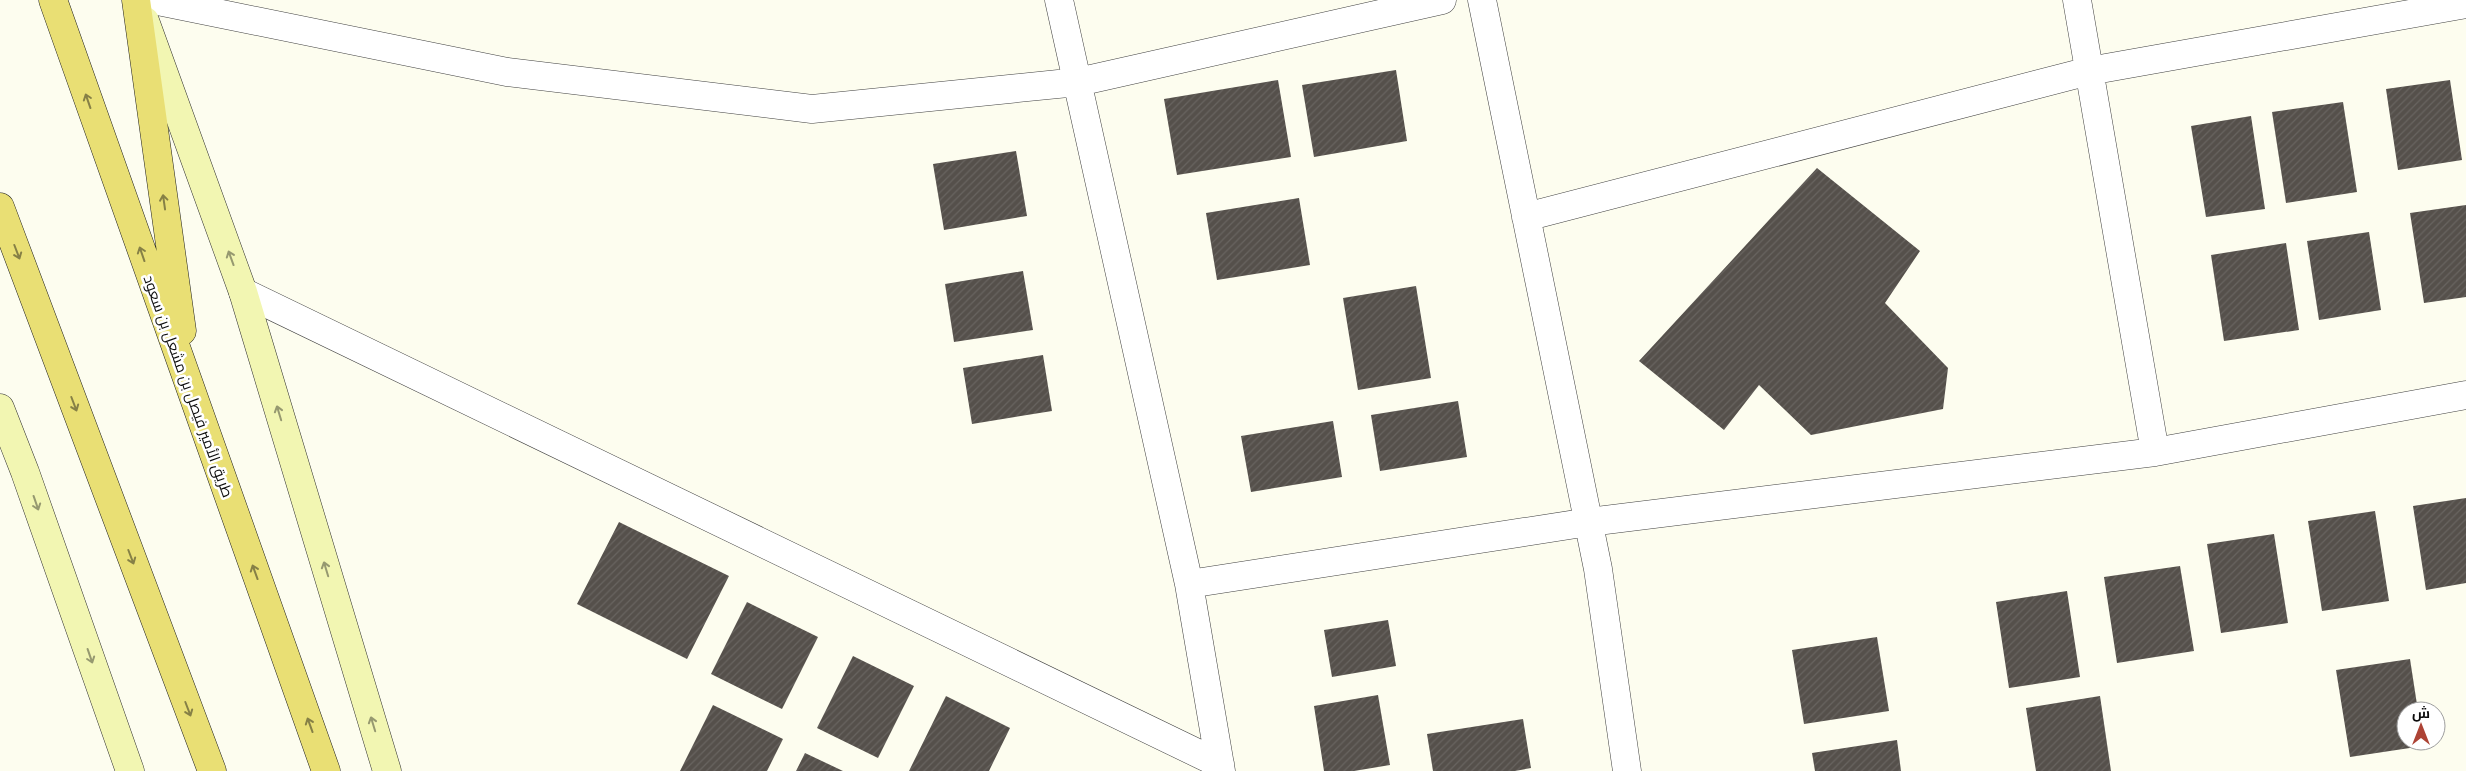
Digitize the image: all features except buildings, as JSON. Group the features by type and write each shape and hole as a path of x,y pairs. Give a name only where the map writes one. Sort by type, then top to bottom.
{"main road":[{"name":"طريق الأمير فيصل بن مشعل بن سعود","path":"53,0 326,771"},
{"path":"137,0 190,389"},
{"path":"137,0 243,292 390,770"},
{"path":"0,207 212,771"},
{"path":"0,408 25,472 130,771"},
{"path":"0,459 25,472"}],"street":[{"path":"153,0 507,72 812,109 1078,82 1442,0"},
{"path":"1059,0 1190,584 1221,767"},
{"path":"1482,0 1598,568 1627,771"},
{"path":"2077,0 2155,452"},
{"path":"1526,217 2089,71 2466,4"},
{"path":"243,292 1221,767"},
{"path":"1190,584 1589,522 2155,452 2466,395"}]}
